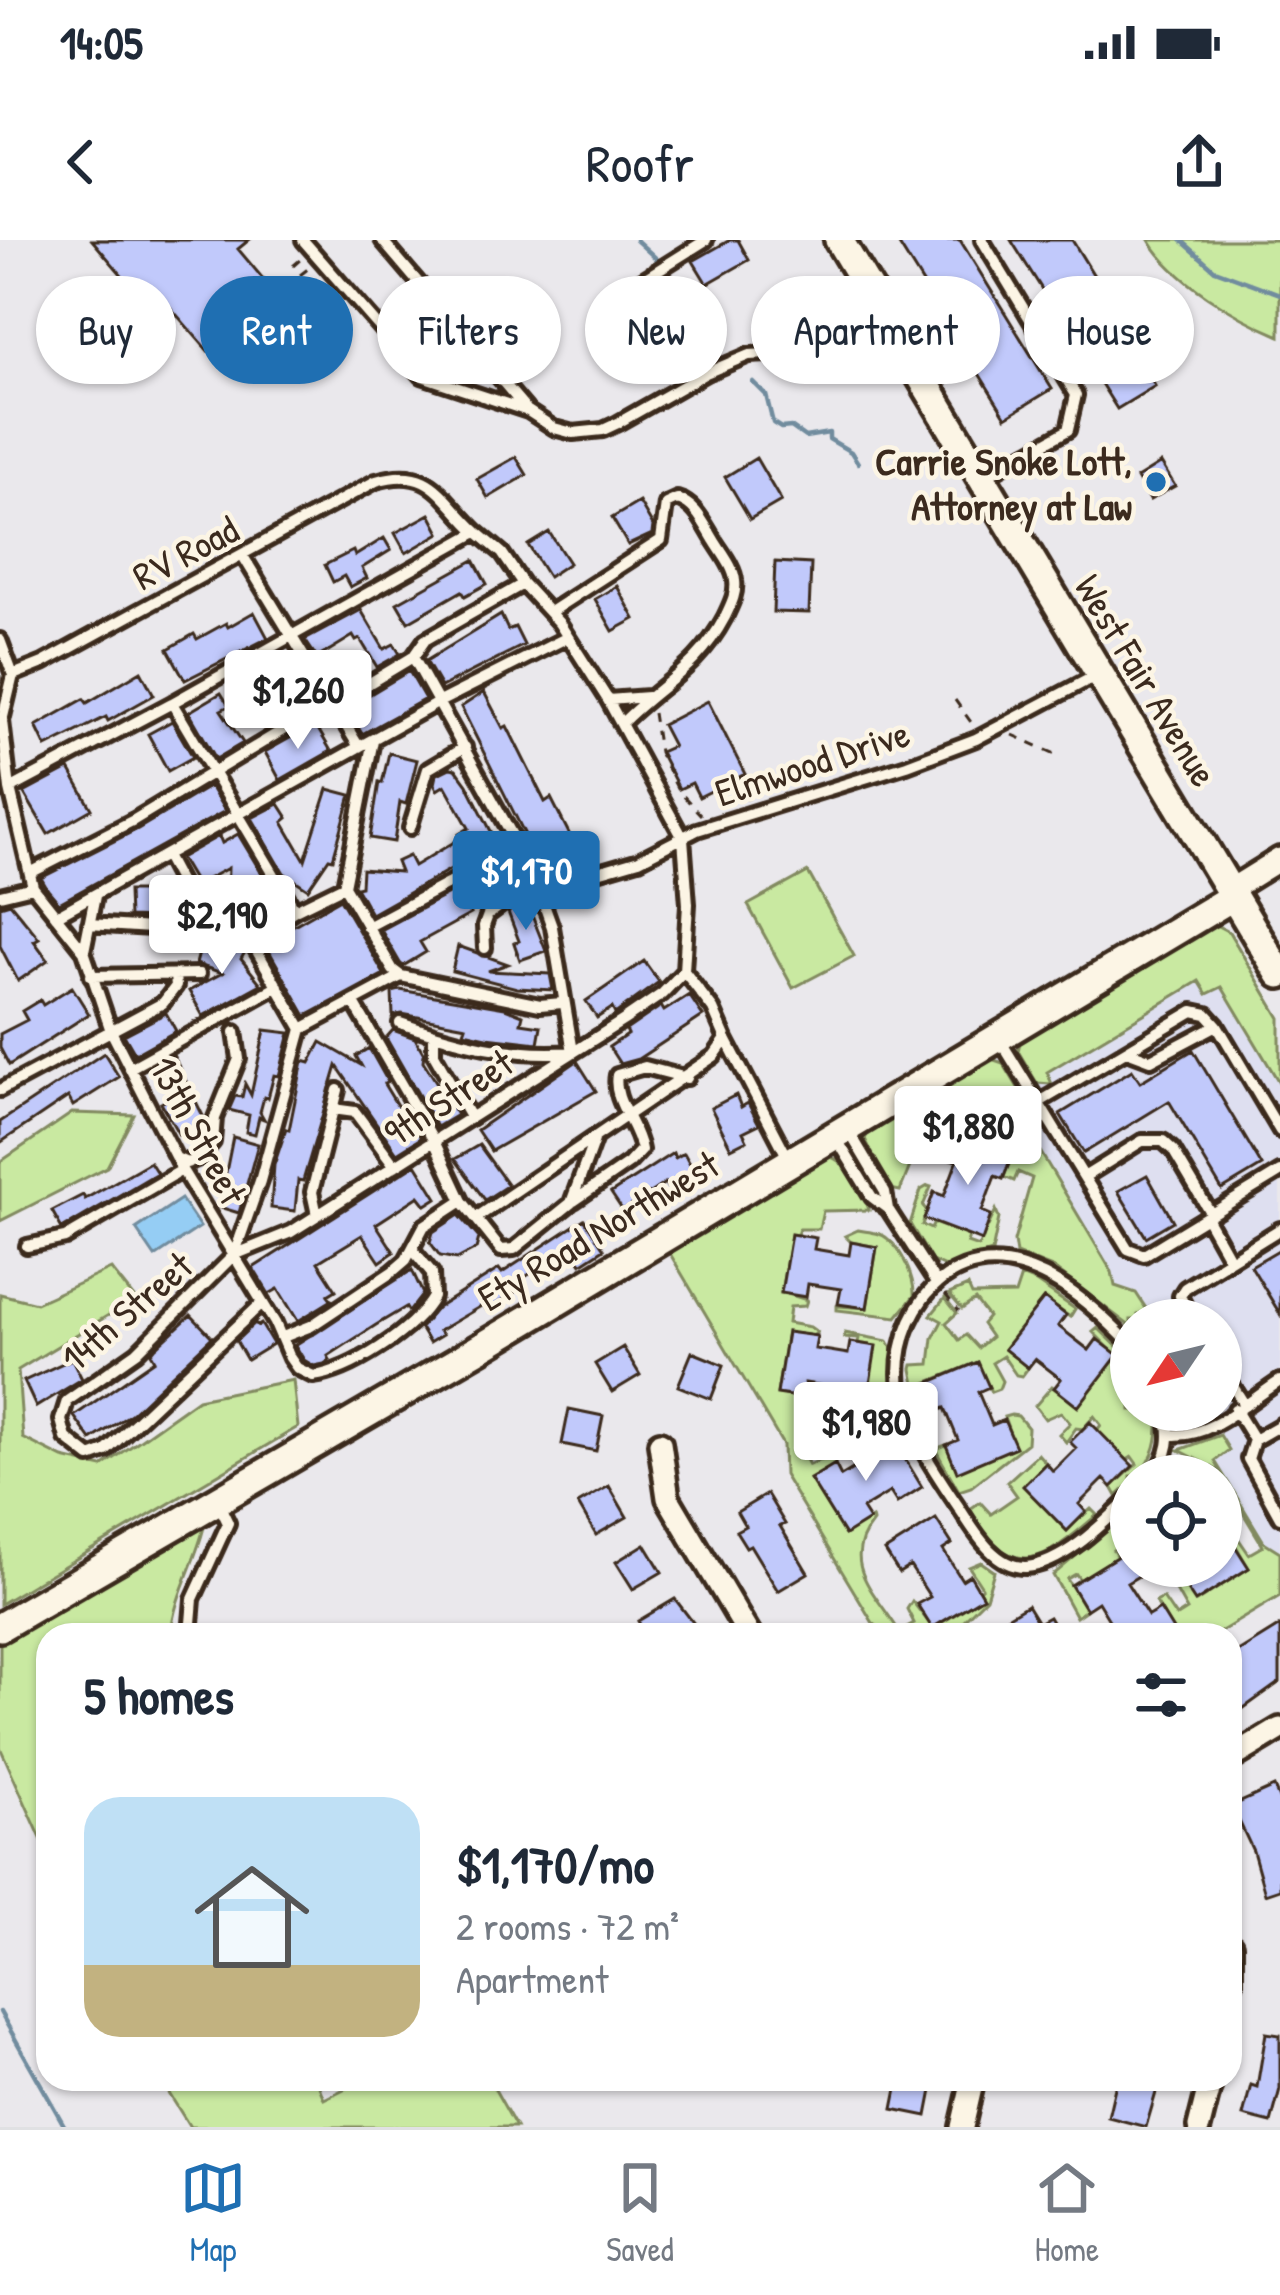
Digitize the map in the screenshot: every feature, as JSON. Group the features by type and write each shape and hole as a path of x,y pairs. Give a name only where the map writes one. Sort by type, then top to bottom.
{"street":[{"name":"West Fair Avenue","path":"838,240 860,276"},
{"name":"West Fair Avenue","path":"924,384 1280,974"},
{"path":"1232,893 1280,859"},
{"name":"Ety Road Northwest","path":"0,1628 484,1345 1232,893"},
{"path":"660,1443 668,1498 741,1623"},
{"path":"1242,1752 1280,1729"},
{"path":"962,2127 971,2091"},
{"path":"1198,2127 1208,2091"}],"lane":[{"path":"303,240 417,372 428,380 528,412 562,431 602,430 751,355"},
{"path":"382,240 413,276"},
{"path":"649,276 706,240"},
{"path":"981,479 1068,430 1076,395 982,240"},
{"path":"481,394 494,384"},
{"path":"506,384 528,412"},
{"name":"RV Road","path":"13,675 44,664 358,490 403,475 432,484 502,553 550,612 608,700 682,838"},
{"path":"550,612 661,540 666,504 677,500 693,507 733,570 732,602 702,655 621,724"},
{"path":"10,789 172,704 477,532"},
{"path":"243,556 359,747"},
{"path":"32,872 134,820 311,713 333,705 413,657 425,640 523,584"},
{"path":"56,916 441,700 568,638"},
{"path":"0,640 13,675 2,722 10,789 33,887 0,895"},
{"path":"400,1023 478,1048 520,1055 573,1052 552,927 539,890 441,700 413,657"},
{"name":"Elmwood Drive","path":"485,948 488,915 512,897 639,860 697,830 976,739 1097,674"},
{"path":"608,700 648,697"},
{"path":"172,704 296,910"},
{"path":"374,740 344,886 393,970 401,976 540,1004 562,1003"},
{"path":"410,827 428,770 466,747"},
{"path":"682,838 688,925 684,971 713,1009 789,1160"},
{"path":"367,927 519,846"},
{"path":"166,856 191,903"},
{"path":"250,939 344,886"},
{"name":"13th Street","path":"33,887 84,951 111,1031 178,1164 297,1368 313,1376 337,1370 417,1319 434,1297 431,1273 413,1250"},
{"path":"84,951 95,895"},
{"path":"172,902 219,905"},
{"path":"89,924 229,933 250,939 302,1029 234,1255"},
{"name":"9th Street","path":"234,1255 278,1239 395,1166 662,994 684,971"},
{"path":"92,976 199,974"},
{"path":"0,1090 171,996 175,976"},
{"path":"302,1029 401,976"},
{"path":"132,1067 278,986"},
{"path":"354,1003 434,1141 462,1201 495,1245 507,1251 639,1156 640,1144 618,1095 617,1075 645,1067 687,1078"},
{"path":"1038,1103 1193,1011 1207,1014 1216,1024 1280,1131"},
{"path":"1127,1051 1150,1060 1216,1024"},
{"path":"27,1246 65,1238 178,1164 199,1158 214,1142 215,1118 239,1059 236,1032"},
{"path":"434,1035 434,1054 470,1117"},
{"path":"997,1035 1128,1249 1137,1256 1280,1172"},
{"path":"476,1218 687,1078 726,1039"},
{"path":"317,1215 312,1192 338,1090"},
{"path":"333,1109 355,1112 395,1166"},
{"path":"840,1130 885,1192 888,1209 936,1282"},
{"path":"571,1203 594,1140"},
{"path":"1084,1177 1142,1142 1163,1141 1181,1162 1230,1260"},
{"path":"283,1337 300,1333 392,1272 413,1250 424,1226 462,1201"},
{"path":"1182,1299 1181,1292 1280,1229"},
{"name":"14th Street","path":"234,1255 136,1352 68,1401 62,1420 70,1444 90,1457 106,1450 262,1303"},
{"path":"1110,1326 1047,1276 1017,1265 961,1269 936,1282 904,1329 903,1404 969,1523 988,1549 1016,1566 1031,1567 1057,1555 1110,1513"},
{"path":"1242,1404 1280,1382"},
{"path":"1242,1413 1254,1440"},
{"path":"1280,1425 1254,1440 1249,1449 1250,1466 1280,1517"},
{"path":"1167,1455 1171,1431"},
{"path":"1172,1435 1198,1431"},
{"path":"191,1623 193,1598 228,1523 216,1499"}],"path":[{"path":"955,700 965,712"},
{"path":"657,727 659,752 678,790 700,813"},
{"path":"1015,739 1062,757"},
{"path":"738,777 746,792"},
{"path":"936,1282 959,1311"}],"shaded area":[{"path":"1206,930 1280,1051 1280,1567 1242,1505 1242,1455 1212,1455 1197,1431 1242,1431 1242,1299 1118,1299 978,1071"}],"green space":[{"path":"1149,240 1280,240 1280,336 1226,309 1194,287 1194,276 1181,276"},
{"path":"808,872 854,956 793,988 748,905"},
{"path":"1212,923 1229,932 1280,1018 1280,1084 1222,987 1207,994 1199,981 1047,1072 1052,1084 1037,1083 1018,1051 1022,1034"},
{"path":"983,1056 1003,1063 1034,1114 1035,1119 1025,1126 1112,1272 1115,1286 1140,1299 1110,1299 1110,1311 1055,1269 1016,1254 1014,1241 1032,1178 1018,1172 1014,1181 1004,1177 1011,1156 956,1135 941,1160 915,1154 900,1191 890,1189 865,1139 873,1122"},
{"path":"72,1113 134,1115 107,1167 0,1221 0,1162"},
{"path":"829,1156 844,1165 869,1210 823,1211 819,1229 799,1229 791,1235 781,1292 807,1300 805,1306 790,1307 788,1323 817,1332 813,1336 787,1332 777,1393 806,1399 815,1438 802,1452 809,1465 831,1455 836,1458 835,1464 811,1480 844,1534 872,1518 859,1551 860,1565 894,1623 873,1623 784,1475 783,1445 666,1247"},
{"path":"928,1186 922,1225 931,1229 934,1223 969,1236 967,1243 978,1247 996,1210 999,1218 992,1252 945,1267 932,1261 910,1224 921,1190"},
{"path":"858,1230 885,1237 907,1265 914,1296 897,1317 837,1310 837,1306 867,1308 877,1247 851,1242 845,1236"},
{"path":"111,1269 135,1299 18,1370 23,1438 63,1458 102,1467 198,1399 293,1380 298,1427 0,1604 0,1294 36,1303"},
{"path":"1021,1276 1075,1309 1070,1317 1044,1299 1005,1349 1028,1368 1022,1376 1016,1375 1003,1356 992,1363 1002,1381 991,1392 978,1362 921,1385 933,1415 922,1418 912,1369 930,1364 933,1338 942,1321 931,1315 945,1298 957,1313 946,1323 959,1340 966,1335 978,1348 991,1337 982,1324 988,1317 975,1300 962,1309 949,1294 968,1286 972,1295 1015,1294"},
{"path":"1098,1328 1110,1340 1110,1349 1093,1332"},
{"path":"845,1333 888,1341 893,1350 895,1392 843,1424 835,1406 840,1407 875,1346 844,1337"},
{"path":"1110,1365 1110,1431 1157,1431 1153,1455 1122,1455 1097,1430 1101,1425 1094,1416 1066,1442 1059,1434 1070,1423 1061,1412 1045,1419 1035,1406 1052,1386 1077,1406"},
{"path":"1011,1415 1028,1428 1027,1443 971,1487 959,1491 935,1449 946,1445 957,1471 1015,1447 1004,1417"},
{"path":"1220,1435 1229,1450 1223,1455 1188,1455 1179,1450"},
{"path":"1038,1454 1046,1463 1024,1486 1066,1530 1091,1509 1097,1515 1044,1554 1014,1556 985,1533 970,1509 980,1502 991,1514 1017,1496 1007,1482"},
{"path":"1242,1506 1264,1542 1280,1552 1280,1596 1235,1623 1168,1623 1156,1602 1163,1598 1176,1617 1187,1610 1174,1587 1186,1587 1196,1602 1219,1587 1242,1587 1242,1572 1249,1568 1242,1544 1249,1554 1263,1546"},
{"path":"204,1527 173,1623 36,1623 36,1827 0,1747 0,1643"},
{"path":"1110,1527 1110,1561 1080,1580 1076,1574 1067,1579 1086,1610 1076,1617 1053,1575"},
{"path":"981,1562 994,1571 986,1598 963,1621 941,1623 983,1597 969,1567"},
{"path":"912,1601 929,1623 914,1623 907,1609"},
{"path":"168,2091 321,2091 324,2099 340,2091 496,2091 516,2127 190,2127"}],"water":[{"path":"181,1199 200,1227 155,1257 136,1229"}],"building":[{"path":"92,240 249,240 238,249 261,276 200,276 200,342 176,314 176,276 123,276"},
{"path":"730,240 738,240 749,260 721,276 702,276 693,261"},
{"path":"896,240 960,240 982,276 918,276"},
{"path":"1011,240 1072,240 1094,276 1034,276"},
{"path":"1000,305 1024,344 1024,384 1049,384 1052,389 1006,417 985,384 1000,384"},
{"path":"1101,384 1154,384 1155,386 1117,409"},
{"path":"516,457 527,475 488,498 477,479"},
{"path":"756,458 781,501 750,519 725,477"},
{"name":"Carrie Snoke Lott, Attorney at Law","path":"1161,463 1175,486 1150,500 1137,478"},
{"path":"639,502 653,526 652,534 628,545 612,518"},
{"path":"430,514 440,533 406,553 395,533"},
{"path":"549,532 569,563 548,577 528,545"},
{"path":"384,538 391,550 362,568 367,578 350,587 344,576 333,582 325,565 353,551 355,556"},
{"path":"474,560 487,584 465,596 462,591 408,622 397,603"},
{"path":"775,562 811,564 809,613 773,612"},
{"path":"617,586 635,619 613,631 595,599"},
{"path":"361,610 384,649 394,644 400,654 377,667 360,639 353,636 317,658 305,640"},
{"path":"254,612 268,638 185,680 168,649"},
{"path":"501,615 508,630 515,627 524,645 441,687 426,661"},
{"path":"141,671 154,695 46,747 36,726"},
{"path":"409,671 425,699 362,734 347,708"},
{"path":"484,692 503,728 507,726 545,802 551,798 581,857 545,875 461,707"},
{"path":"221,693 229,706 221,710 243,743 216,759 189,712"},
{"path":"708,701 745,774 699,797 692,783 679,789 660,752 673,746 662,725"},
{"path":"172,721 193,757 168,771 148,734"},
{"path":"315,724 331,751 280,780 265,752"},
{"path":"389,753 417,760 406,804 400,802 394,842 370,838"},
{"path":"450,768 467,784 497,843 371,914 356,887 361,886 362,869 400,872 396,862 409,856 414,866 461,838 459,834 469,828 445,785 437,790 434,784 436,775"},
{"path":"69,769 92,809 48,834 24,793"},
{"path":"210,786 225,811 59,903 48,890 41,878"},
{"path":"328,789 351,795 333,859 329,858 308,889 284,873 252,818 279,804 288,818 283,822 305,860"},
{"path":"238,834 271,889 273,912 254,925 226,921 228,868 196,885 180,858 219,836 222,843"},
{"path":"505,864 518,885 500,894 497,888 466,904 471,914 420,942 426,952 403,966 400,963 381,930"},
{"path":"128,891 156,891 157,918 129,917"},
{"path":"340,899 384,974 306,1016 264,942"},
{"path":"10,903 39,938 34,941 48,960 18,981 0,946 0,906"},
{"path":"527,903 546,951 520,960 514,943 519,941 508,912"},
{"path":"202,941 245,952 241,959 261,984 203,1016 189,991 222,973 196,964"},
{"path":"458,946 508,964 488,971 550,974 553,990 517,988 452,971"},
{"path":"644,961 659,982 615,1014 612,1008 597,1018 586,1001"},
{"path":"72,987 89,1014 9,1065 0,1048 0,1034 27,1020 22,1011 40,1000 43,1005"},
{"path":"392,992 505,1008 523,1015 521,1023 541,1026 538,1043 487,1037 464,1032 466,1026 402,1014 393,1016"},
{"path":"689,995 703,1016 638,1059 620,1064 609,1047 628,1034 626,1030 661,1006 664,1011"},
{"path":"166,1013 176,1031 135,1054 124,1035"},
{"path":"265,1030 290,1033 279,1076 274,1075 268,1098 264,1097 260,1112 264,1119 259,1117 255,1134 246,1132 249,1115 229,1110 235,1096 242,1097 245,1084 251,1095"},
{"path":"393,1030 415,1038 423,1061 457,1115 437,1127 386,1038"},
{"path":"321,1042 361,1065 356,1056 369,1048 388,1082 384,1084 421,1138 397,1153 337,1066 303,1181 298,1180 295,1211 271,1208 274,1165 289,1130 303,1061 310,1063"},
{"path":"1193,1050 1262,1166 1222,1190 1169,1101 1084,1153 1060,1114 1132,1070 1140,1082"},
{"path":"104,1053 119,1077 73,1106 68,1097 0,1143 0,1122"},
{"path":"173,1055 205,1120 179,1135 161,1103 175,1095 156,1065"},
{"path":"577,1061 596,1091 491,1151 477,1130"},
{"path":"736,1095 741,1107 748,1103 759,1124 743,1132 747,1140 731,1148 711,1108"},
{"path":"956,1135 1012,1156 1003,1179 995,1176 982,1211 991,1215 982,1241 924,1219 934,1192 944,1196 957,1161 947,1158"},
{"path":"233,1137 258,1144 239,1213 219,1207"},
{"path":"479,1145 508,1185 485,1200 455,1159"},
{"path":"673,1153 675,1158 684,1153 694,1171 667,1187 665,1183 623,1211 611,1193"},
{"path":"150,1162 157,1173 62,1229 52,1211 83,1195 85,1199"},
{"path":"416,1164 437,1198 426,1205 419,1196 376,1224 394,1252 380,1262 362,1235 318,1262 336,1290 328,1295 332,1300 298,1321 278,1289 269,1294 253,1268"},
{"path":"1147,1175 1173,1221 1146,1237 1118,1191"},
{"path":"459,1215 479,1238 476,1249 457,1259 440,1256 430,1242 433,1232"},
{"path":"584,1219 604,1249 581,1264 571,1249 510,1286 514,1293 487,1310 483,1305 439,1331 442,1335 429,1343 420,1328 437,1308 499,1269 502,1273"},
{"path":"791,1234 816,1238 814,1249 849,1255 851,1242 877,1247 867,1308 838,1304 841,1289 808,1284 806,1297 781,1293"},
{"path":"1280,1249 1280,1314 1251,1266"},
{"path":"412,1270 423,1294 409,1312 406,1307 376,1325 328,1356 324,1364 314,1366 304,1360 295,1345"},
{"path":"1044,1298 1066,1315 1058,1326 1089,1350 1097,1339 1110,1349 1110,1365 1078,1407 1054,1388 1061,1379 1035,1359 1028,1368 1004,1349"},
{"path":"191,1315 212,1337 131,1414 91,1440 74,1416 155,1360 151,1353 155,1348"},
{"path":"255,1323 261,1324 273,1344 247,1360 236,1341"},
{"path":"787,1332 817,1336 815,1349 848,1354 850,1342 876,1346 866,1409 840,1404 843,1389 805,1383 803,1398 777,1394"},
{"path":"623,1347 640,1375 612,1392 595,1364"},
{"path":"692,1352 724,1365 711,1399 678,1386"},
{"path":"72,1359 82,1379 36,1407 24,1381"},
{"path":"978,1362 989,1387 978,1392 992,1425 1004,1420 1016,1447 957,1472 946,1445 958,1440 945,1408 932,1413 921,1386"},
{"path":"569,1409 603,1416 596,1451 562,1444"},
{"path":"1090,1422 1122,1455 1110,1455 1110,1485 1104,1479 1079,1504 1086,1512 1067,1531 1023,1486 1046,1463 1053,1471 1076,1448 1070,1442"},
{"path":"890,1434 922,1487 897,1503 890,1492 862,1509 869,1520 845,1535 810,1479 835,1464 841,1476 874,1456 869,1447"},
{"path":"609,1486 627,1517 596,1535 578,1504"},
{"path":"767,1494 808,1573 778,1591 736,1531 745,1526 737,1512"},
{"path":"936,1519 952,1544 943,1550 962,1580 970,1575 983,1597 940,1623 929,1623 917,1604 930,1597 910,1566 899,1573 885,1551"},
{"path":"645,1544 662,1572 633,1589 616,1562"},
{"path":"1110,1561 1110,1587 1130,1587 1148,1616 1160,1609 1169,1623 1111,1623 1098,1602 1086,1610 1071,1585"},
{"path":"1185,1587 1219,1587 1195,1602"},
{"path":"675,1599 693,1623 639,1623"},
{"path":"1027,1605 1038,1623 997,1623"},
{"path":"1280,1626 1280,1682 1242,1709 1242,1650"},
{"path":"1274,1787 1280,1801 1280,1889 1265,1894 1242,1827 1242,1801"},
{"path":"1266,2033 1280,2035 1280,2089 1271,2123 1243,2116 1251,2085 1257,2087"},
{"path":"897,2091 932,2091 927,2116 893,2109"},
{"path":"1114,2091 1156,2091 1146,2127 1108,2117"}],"waterway":[{"path":"636,240 660,262"},
{"path":"1181,240 1215,270 1280,294"},
{"path":"755,384 766,395 773,423 805,437 829,433 829,439 851,452 858,463"},
{"path":"0,2012 36,2076"},
{"path":"45,2091 65,2127"}],"place":[{"name":"Carrie Snoke Lott, Attorney at Law","path":"1156,482"}]}
